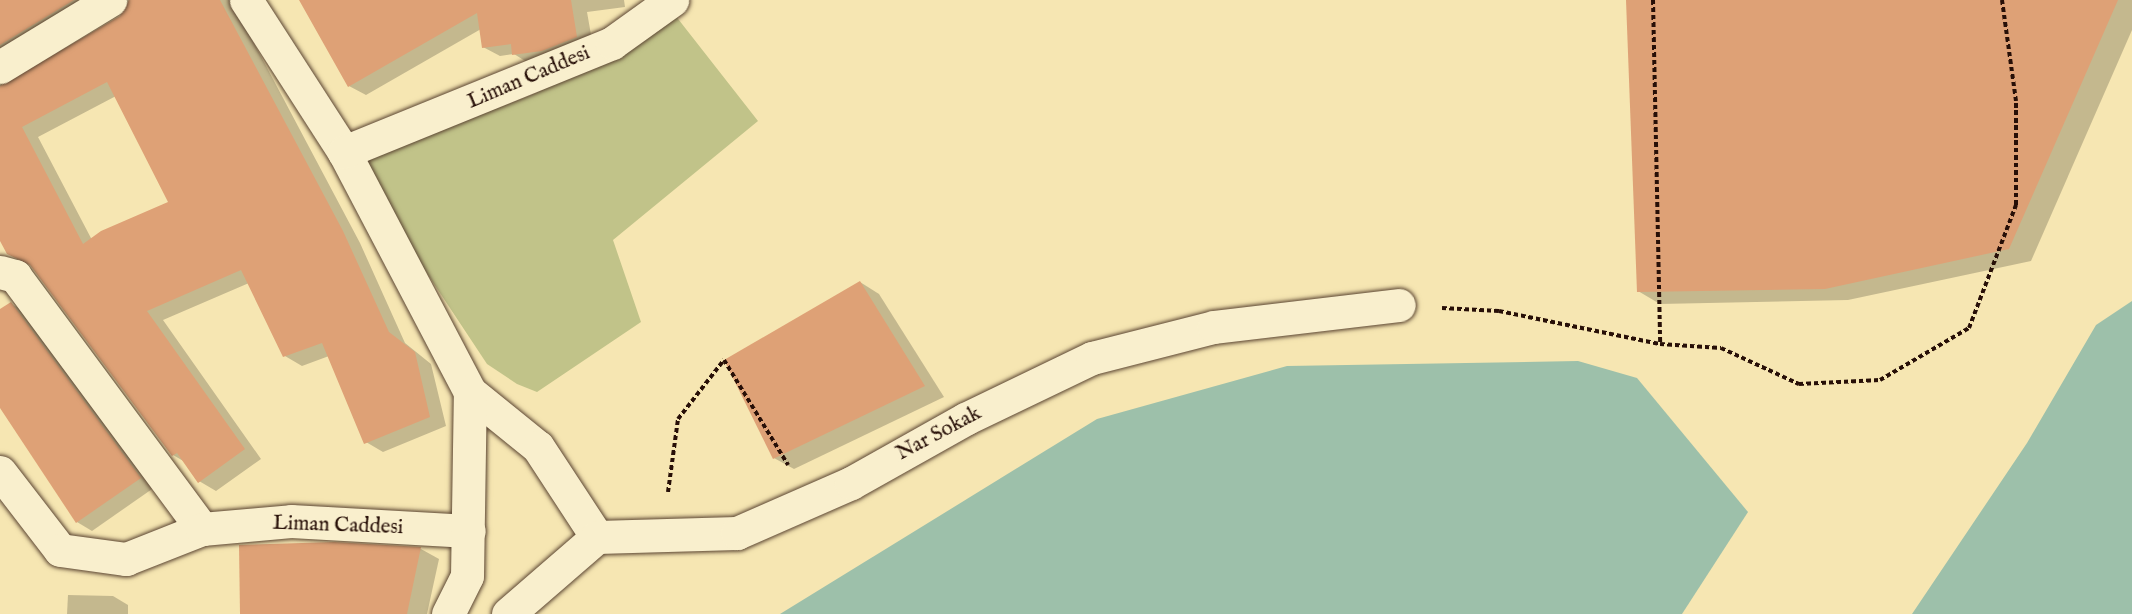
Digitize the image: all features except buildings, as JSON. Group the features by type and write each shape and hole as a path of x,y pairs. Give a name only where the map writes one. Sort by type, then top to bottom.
{"street":[{"path":"0,67 110,0"},
{"path":"246,0 344,152 470,392 538,447 597,537 508,614"},
{"name":"Liman Caddesi","path":"344,152 612,43 672,0"},
{"path":"0,272 15,276 202,530"},
{"name":"Nar Sokak","path":"597,537 738,533 810,501 1092,358 1214,327 1399,306"},
{"path":"448,614 467,576 470,392"},
{"name":"Liman Caddesi","path":"0,472 60,550 126,560 202,530 291,521 469,531"}],"path":[{"path":"1653,0 1660,344"},
{"path":"1399,306 1499,311 1660,344 1721,348 1799,384 1880,380 1969,328 2016,205 2016,101 2002,0"},
{"path":"662,535 678,419 724,360 810,501"}],"green space":[{"path":"675,15 758,121 613,240 641,322 537,392 517,384 487,364 354,163 529,96 592,67"}],"shaded area":[{"path":"2132,301 2132,614 1912,614 2027,443 2096,325"},
{"path":"1578,361 1637,378 1748,512 1682,614 780,614 1097,419 1287,366"}]}
